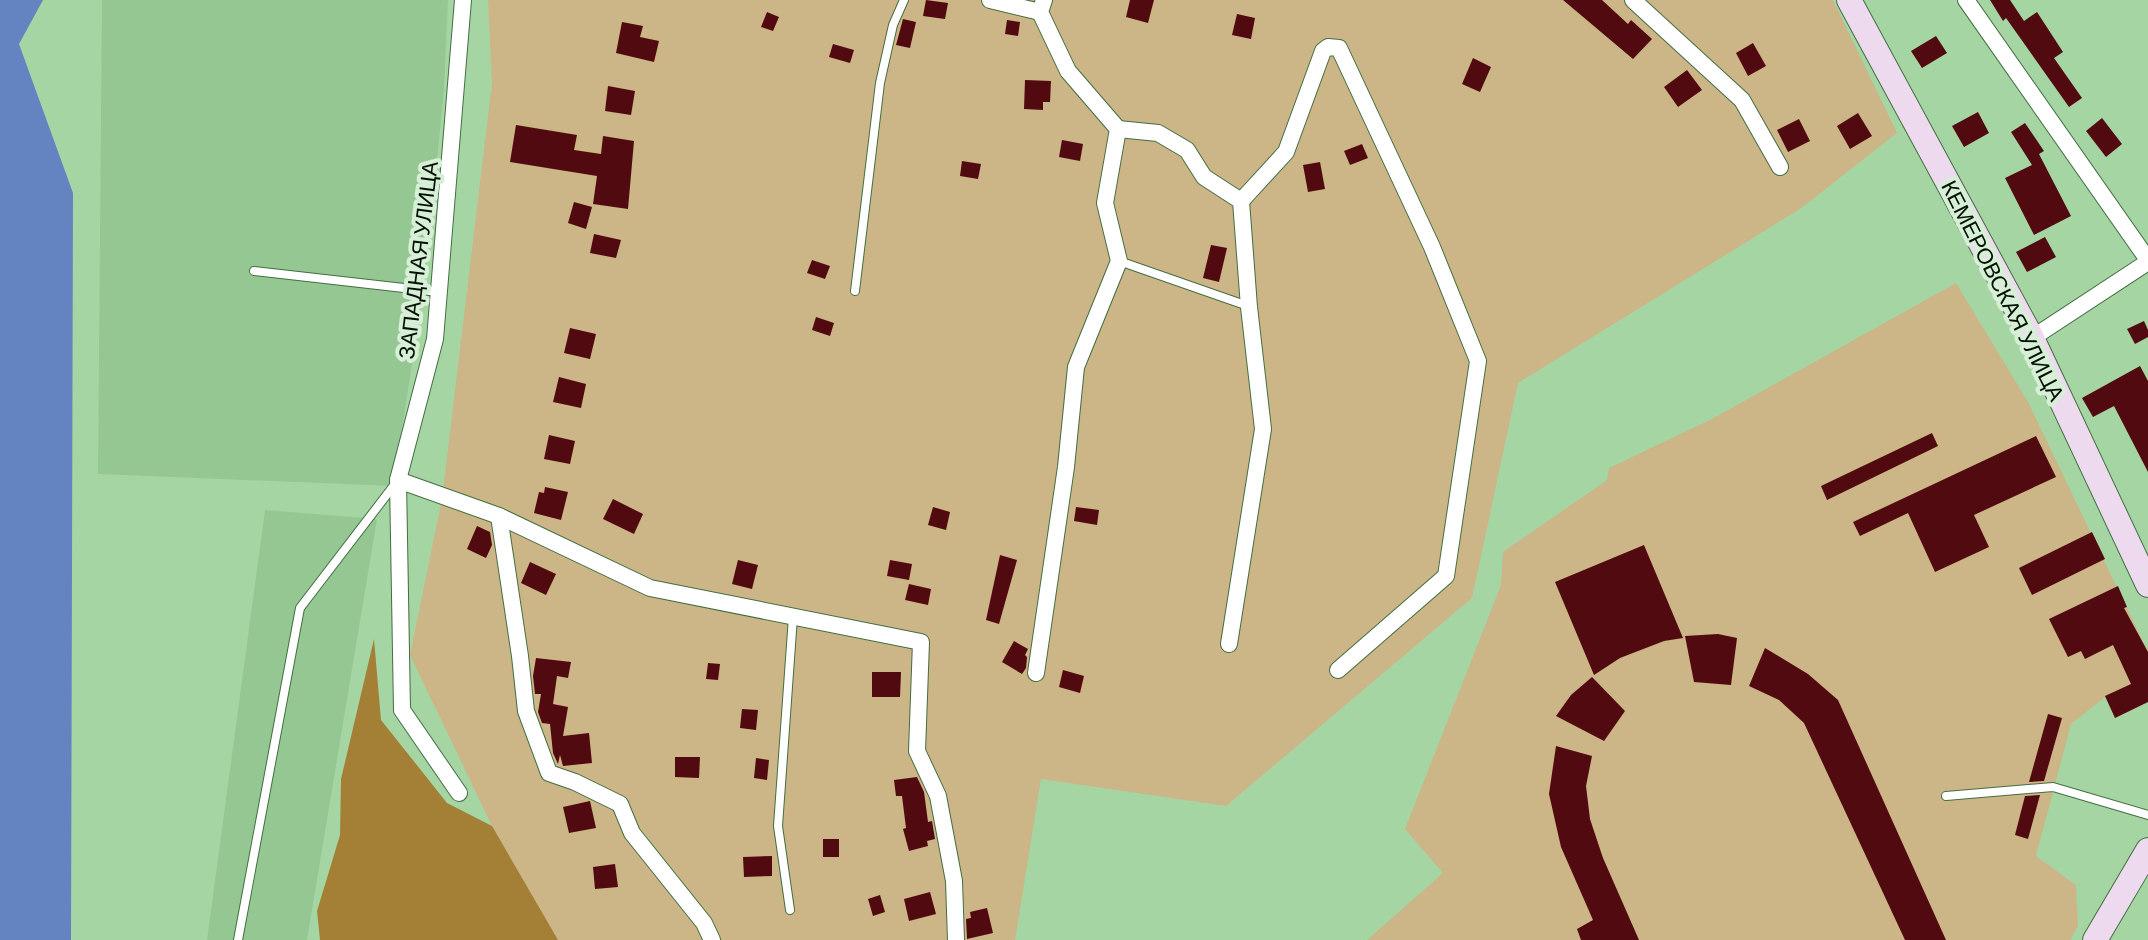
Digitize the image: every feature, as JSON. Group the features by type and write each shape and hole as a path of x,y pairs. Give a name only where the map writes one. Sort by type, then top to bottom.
{"main road":[{"name":"КЕМЕРОВСКАЯ УЛИЦА","path":"1849,0 2032,338 2148,585"},
{"path":"2095,940 2148,850"}],"street":[{"name":"ЗАПАДНАЯ УЛИЦА","path":"459,793 402,710 398,480 435,339 463,0"},
{"path":"990,0 1042,6 1068,71 1118,129 1158,133 1187,150 1204,177 1241,201"},
{"path":"1633,0 1742,100 1780,167"},
{"path":"1966,0 2148,261 2032,338"},
{"path":"1229,644 1263,429 1241,201 1286,152 1323,51 1328,47 1339,48 1432,247 1478,361 1446,576 1338,670"},
{"path":"1036,673 1066,467 1076,367 1119,261 1105,203 1118,129"},
{"path":"398,480 499,516 650,588 921,642 917,751 938,796 954,881 956,940"},
{"path":"499,516 526,711 549,773 620,804 632,833 704,923 712,940"}],"lane":[{"path":"855,291 880,83 893,25 904,0"},
{"path":"1119,261 1249,307"},
{"path":"254,271 439,292"},
{"path":"238,940 300,608 398,480"},
{"path":"790,910 778,826 793,617"},
{"path":"1946,796 2053,787 2148,815"}],"shaded area":[{"path":"102,0 448,0 444,90 425,281 393,486 98,474"},
{"path":"488,0 1833,0 1897,133 1800,209 1518,383 1472,598 1226,806 1041,779 1015,940 555,940 492,826 410,655 442,499 492,83"},
{"path":"1956,283 2028,402 2148,652 2148,702 2115,718 2105,697 2071,724 2036,856 2076,885 2078,926 2070,940 1367,940 1443,873 1405,829 1501,585 1503,552 1607,480 1609,468 1710,420"},
{"path":"265,510 377,519 307,940 207,940"},
{"path":"374,639 381,720 447,803 492,826 558,940 320,940 317,911 340,835 341,779"}],"water":[{"path":"0,0 43,0 19,44 73,193 71,940 0,940"}],"building":[{"path":"926,0 948,3 945,19 923,16"},
{"path":"1130,0 1154,0 1148,23 1126,17"},
{"path":"1563,0 1602,0 1628,24 1631,20 1652,39 1633,59"},
{"path":"1990,0 2010,0 2024,21 2037,12 2063,52 2054,58 2082,98 2069,107"},
{"path":"767,12 779,17 773,31 761,27"},
{"path":"1237,14 1255,18 1251,39 1232,35"},
{"path":"903,19 916,22 910,48 896,45"},
{"path":"1007,20 1020,22 1018,36 1005,34"},
{"path":"622,22 643,26 640,37 659,41 654,62 616,53"},
{"path":"1936,36 1947,53 1922,68 1911,51"},
{"path":"1753,43 1766,66 1748,76 1736,53"},
{"path":"833,44 854,50 850,63 829,57"},
{"path":"1473,58 1491,67 1480,92 1462,84"},
{"path":"1687,70 1702,90 1678,107 1664,87"},
{"path":"1025,80 1051,81 1050,102 1043,102 1043,110 1024,109"},
{"path":"608,86 635,91 631,115 605,111"},
{"path":"1978,112 1989,133 1964,147 1952,126"},
{"path":"1858,113 1872,136 1850,149 1837,126"},
{"path":"2102,118 2122,144 2106,157 2086,131"},
{"path":"1799,119 1810,141 1788,152 1777,130"},
{"path":"2025,123 2044,151 2039,154 2071,216 2034,235 2005,178 2032,165 2011,132"},
{"path":"516,125 577,135 574,150 601,154 603,136 634,141 628,209 593,204 597,176 510,162"},
{"path":"1062,140 1083,144 1080,161 1059,157"},
{"path":"1362,144 1368,158 1350,165 1344,151"},
{"path":"962,161 981,164 978,179 960,176"},
{"path":"1320,162 1325,189 1308,192 1303,165"},
{"path":"574,202 592,207 586,229 568,223"},
{"path":"594,234 621,240 616,258 590,253"},
{"path":"2045,237 2056,257 2027,272 2016,252"},
{"path":"1211,245 1227,248 1219,282 1203,278"},
{"path":"812,260 830,266 825,279 807,273"},
{"path":"816,317 834,323 830,336 812,330"},
{"path":"2144,321 2148,337 2135,344 2127,329"},
{"path":"570,328 596,334 590,359 564,353"},
{"path":"2140,366 2148,381 2148,472 2114,406 2093,417 2082,398"},
{"path":"559,377 586,384 581,408 553,402"},
{"path":"1932,433 1938,446 1827,500 1821,486"},
{"path":"549,435 575,441 570,464 544,459"},
{"path":"2036,436 2056,477 1974,515 1989,547 1935,572 1908,513 1860,536 1853,522"},
{"path":"545,487 568,492 561,520 534,513 539,492 544,493"},
{"path":"613,499 643,514 634,534 603,519"},
{"path":"933,507 950,512 946,530 928,525"},
{"path":"1076,507 1099,510 1097,525 1074,521"},
{"path":"477,526 490,532 492,545 486,558 467,549"},
{"path":"2092,532 2105,559 2032,595 2019,568"},
{"path":"1644,545 1683,638 1664,641 1620,658 1594,675 1555,582"},
{"path":"1000,555 1017,560 999,624 986,620"},
{"path":"738,560 758,565 752,589 732,584"},
{"path":"890,560 912,564 909,580 887,576"},
{"path":"530,562 556,574 546,595 521,583"},
{"path":"909,584 931,589 928,605 905,600"},
{"path":"2118,586 2127,607 2124,608 2148,652 2148,702 2115,718 2105,696 2131,684 2113,645 2085,659 2081,651 2068,657 2049,619"},
{"path":"1718,634 1737,638 1731,685 1694,682 1685,636"},
{"path":"1014,641 1028,649 1026,668 1022,674 1002,662"},
{"path":"1765,648 1808,674 1838,700 1946,940 1905,940 1804,723 1779,700 1749,686"},
{"path":"536,658 571,662 568,678 557,676 553,704 568,707 563,736 589,733 592,763 563,766 560,755 558,764 553,753 550,724 542,723 538,712 541,694 535,694 533,676"},
{"path":"708,663 720,664 718,680 706,679"},
{"path":"1063,670 1084,676 1080,693 1059,687"},
{"path":"872,672 901,672 900,697 872,697"},
{"path":"1592,677 1625,711 1604,741 1556,716 1571,695"},
{"path":"742,709 758,710 756,730 740,728"},
{"path":"2048,714 2062,718 2044,781 2029,782"},
{"path":"1556,746 1592,756 1586,786 1590,819 1603,858 1639,940 1581,940 1577,929 1593,920 1561,847 1549,794"},
{"path":"675,757 700,757 699,778 675,777"},
{"path":"756,758 769,760 767,780 754,778"},
{"path":"917,777 924,792 928,822 932,821 935,839 927,841 928,846 909,851 903,829 906,828 902,796 896,796 894,780"},
{"path":"2040,795 2028,839 2015,835 2025,796"},
{"path":"590,801 596,828 569,833 563,807"},
{"path":"823,839 839,839 839,857 823,857"},
{"path":"772,856 772,876 744,877 743,857"},
{"path":"615,864 618,887 595,889 593,867"},
{"path":"930,892 936,914 909,921 904,899"},
{"path":"880,895 885,912 873,916 868,899"},
{"path":"987,908 993,933 967,939 966,919 971,918 970,912"}]}
